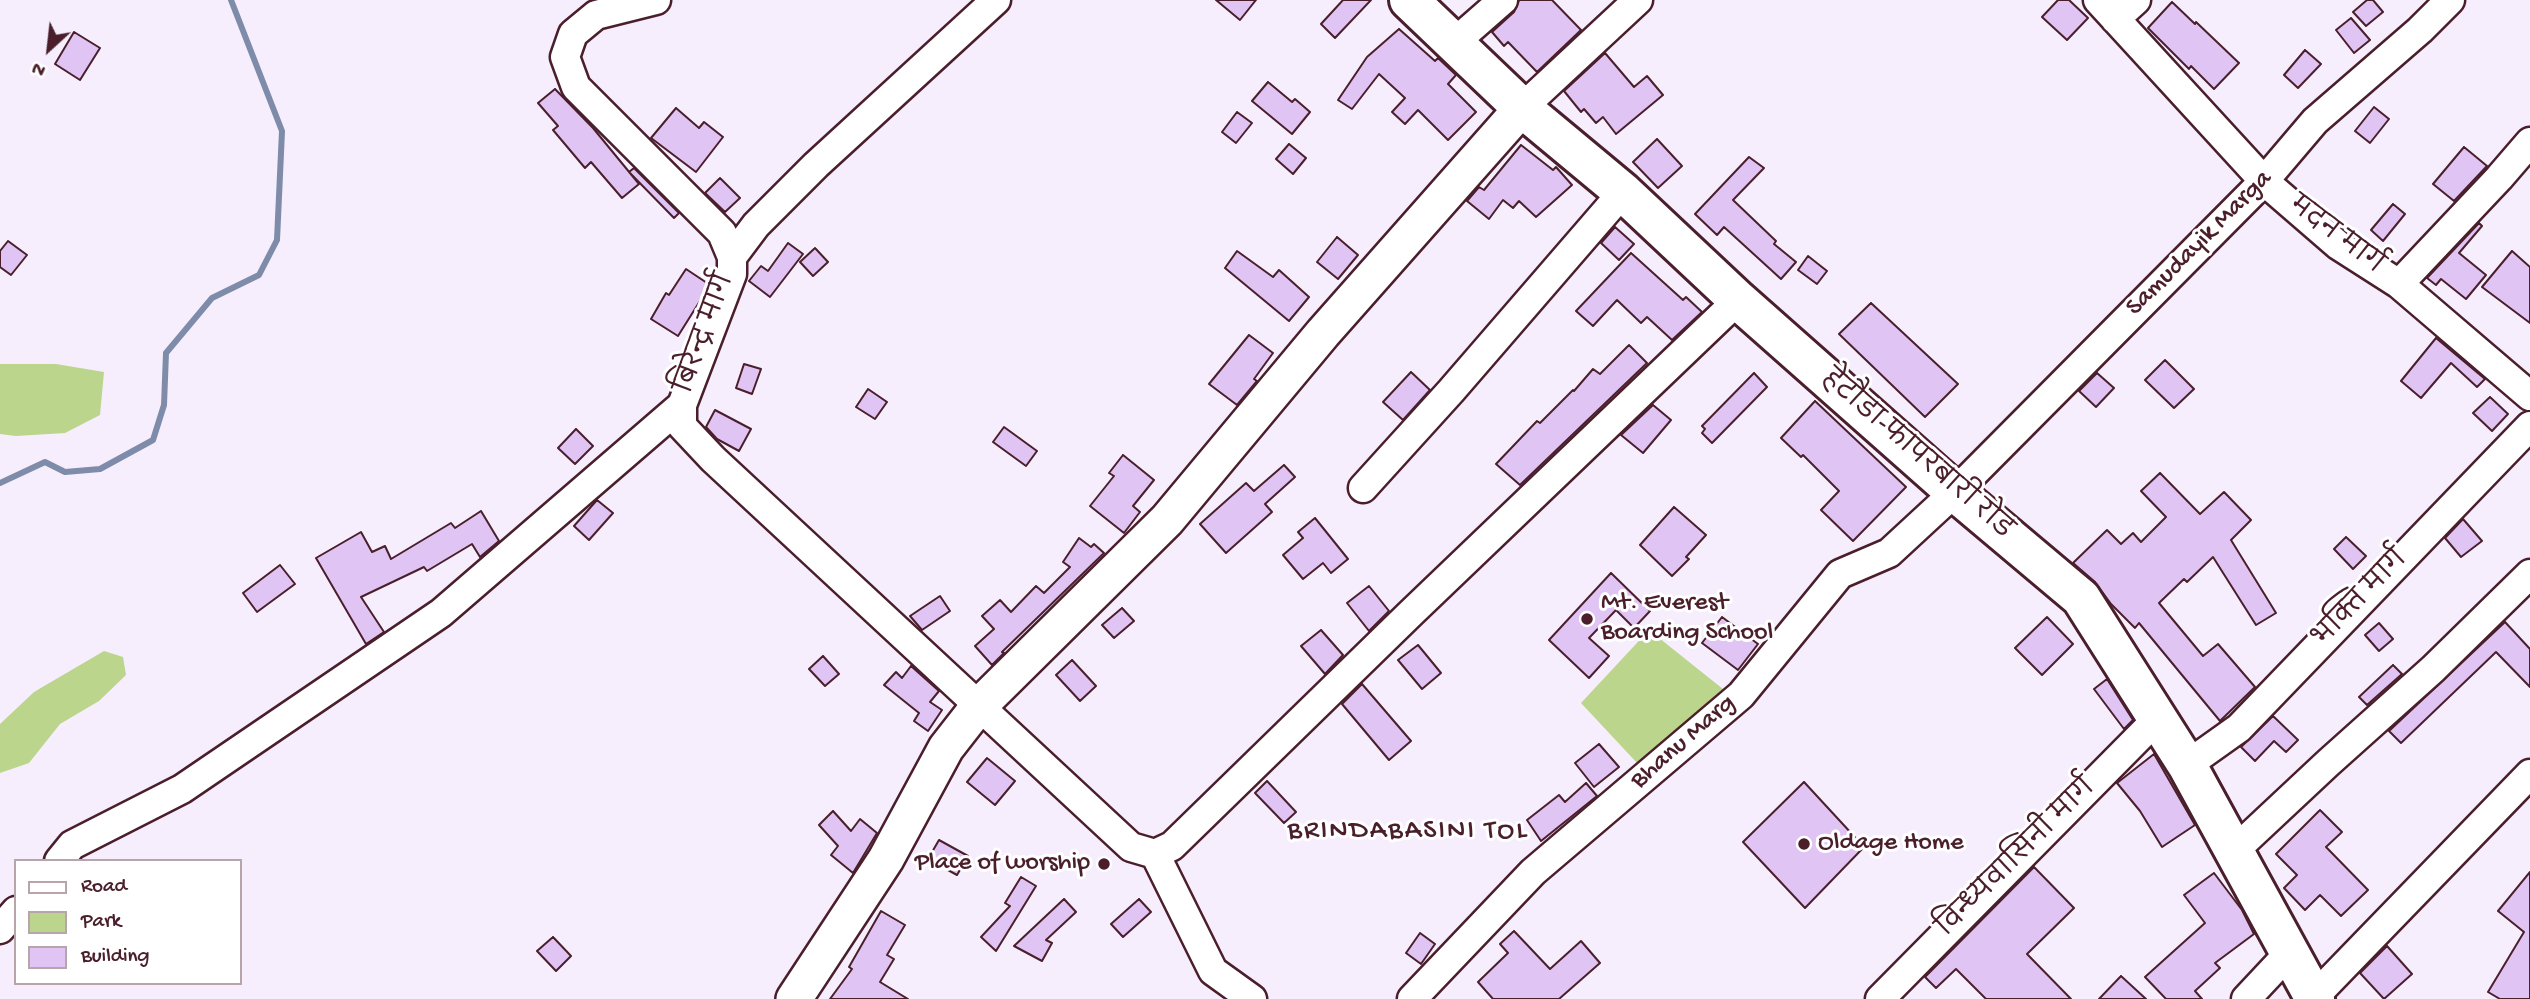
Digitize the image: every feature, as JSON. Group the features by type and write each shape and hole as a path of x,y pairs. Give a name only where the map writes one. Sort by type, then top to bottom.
{"highway":[{"name":"हेटौडा-फापरबारी रोड","path":"1409,0 1522,108 1623,192 1738,300 1955,492 2081,598 2187,765 2315,998"}],"main road":[{"path":"794,999 886,859 946,748 978,707 1167,520 1323,333 1522,108"}],"street":[{"name":"बिरेन्द्र मार्ग","path":"656,0 596,15 573,34 565,57 576,87 722,233 733,257 732,274 682,405 682,426 713,459 1131,848 1154,854"},
{"path":"733,257 757,225 816,165 996,0"},
{"path":"1454,43 1503,0"},
{"path":"1522,108 1638,0"},
{"path":"2107,10 2136,0"},
{"name":"Samudayik Marga","path":"1955,492 2264,181 2315,121 2420,30 2450,0"},
{"name":"मदन मार्ग","path":"2107,10 2264,181 2338,246 2399,284 2530,396"},
{"path":"2399,284 2500,178 2530,142"},
{"path":"1363,488 1451,391 1623,192"},
{"path":"1252,999 1213,971 1154,854 1172,846 1738,300"},
{"path":"61,859 72,845 182,789 441,613 682,405"},
{"name":"भक्ति मार्ग","path":"2187,765 2239,728 2530,426"},
{"name":"Bhanu Marg","path":"1412,999 1533,872 1741,695 1840,574 1889,553 1955,492"},
{"path":"2234,852 2433,669 2530,574"},
{"name":"विन्ध्यवासिनी मार्ग","path":"1880,999 2157,719"},
{"path":"2315,998 2530,774"},
{"path":"0,929 14,913"},
{"path":"2246,999 2290,952"}],"green space":[{"path":"0,364 56,364 104,372 100,415 65,433 16,436 0,434"},
{"path":"1649,630 1723,689 1638,764 1581,703"},
{"path":"104,651 123,657 126,675 99,701 60,724 29,763 0,773 0,724 34,692"}],"building":[{"path":"1216,0 1256,0 1240,20"},
{"path":"1343,0 1371,0 1335,38 1321,24"},
{"path":"1519,0 1552,0 1581,30 1537,72 1508,42 1504,46 1492,32 1514,12"},
{"path":"2058,0 2069,0 2088,18 2067,40 2042,17"},
{"path":"2367,0 2373,0 2383,12 2366,26 2353,12"},
{"path":"2172,2 2239,63 2214,89 2191,66 2189,69 2148,28"},
{"path":"2351,18 2370,40 2354,53 2336,30"},
{"path":"1399,29 1435,61 1438,58 1456,75 1448,84 1476,112 1448,140 1418,110 1405,124 1392,112 1405,98 1379,74 1352,109 1338,100 1367,57"},
{"path":"74,32 100,48 80,80 55,64"},
{"path":"2305,50 2321,64 2298,88 2284,75"},
{"path":"1605,53 1634,87 1647,76 1663,95 1616,134 1603,117 1596,123 1584,109 1581,112 1564,91"},
{"path":"1268,82 1292,102 1295,99 1310,112 1292,134 1252,101"},
{"path":"555,89 593,128 639,184 622,198 591,162 585,168 553,130 558,126 538,103"},
{"path":"2374,107 2389,119 2370,143 2355,131"},
{"path":"676,108 699,128 704,122 723,137 696,172 651,138"},
{"path":"1237,112 1252,123 1236,143 1222,132"},
{"path":"1657,139 1682,166 1658,188 1633,162"},
{"path":"1289,144 1306,158 1293,174 1276,159"},
{"path":"1521,145 1553,170 1556,167 1572,185 1536,217 1519,201 1513,208 1503,200 1489,219 1467,201 1479,187 1484,190"},
{"path":"2464,147 2487,166 2454,201 2433,184"},
{"path":"1749,157 1764,168 1733,200 1776,241 1774,244 1796,262 1781,279 1724,227 1717,235 1695,214"},
{"path":"634,168 679,213 674,218 629,172"},
{"path":"720,178 740,198 725,212 705,193"},
{"path":"2393,204 2405,214 2383,241 2371,230"},
{"path":"2479,223 2482,226 2459,253 2486,275 2466,299 2441,279 2436,285 2427,278"},
{"path":"1615,227 1634,244 1619,260 1601,243"},
{"path":"1337,237 1358,255 1338,279 1317,262"},
{"path":"8,241 27,255 11,275 0,267 0,251"},
{"path":"788,243 803,254 770,297 749,281 761,266 768,271"},
{"path":"815,248 828,262 813,276 800,262"},
{"path":"1237,251 1273,277 1279,270 1309,297 1289,321 1225,268"},
{"path":"2512,251 2530,267 2530,323 2482,287"},
{"path":"1631,253 1683,300 1686,297 1702,312 1672,340 1647,317 1641,323 1617,300 1593,326 1576,311"},
{"path":"1808,256 1827,271 1817,284 1798,270"},
{"path":"686,269 710,285 678,336 651,319 666,293 669,295"},
{"path":"1871,303 1958,384 1925,417 1839,334"},
{"path":"1249,335 1273,353 1254,379 1257,381 1237,405 1209,384"},
{"path":"2436,338 2485,379 2477,387 2451,363 2421,398 2401,381"},
{"path":"1629,345 1647,363 1520,485 1496,464 1537,421 1540,423 1574,391 1593,369 1600,374"},
{"path":"2165,360 2194,389 2174,408 2145,380"},
{"path":"744,364 761,369 752,394 736,388"},
{"path":"1411,372 1430,390 1403,420 1383,402"},
{"path":"1754,373 1767,387 1712,443 1702,433 1705,429 1702,426"},
{"path":"2097,373 2114,388 2096,407 2079,391"},
{"path":"868,389 887,402 875,419 856,407"},
{"path":"2490,397 2508,414 2492,431 2473,413"},
{"path":"1815,401 1906,487 1853,541 1821,510 1839,491 1803,455 1801,457 1781,438"},
{"path":"1653,405 1671,420 1643,453 1621,435"},
{"path":"715,410 751,429 739,451 717,439 706,427"},
{"path":"1004,427 1037,451 1026,466 993,442"},
{"path":"576,429 593,446 575,464 558,448"},
{"path":"1123,455 1154,480 1133,506 1140,512 1124,533 1090,506 1114,476 1109,473"},
{"path":"1284,465 1295,477 1265,504 1272,512 1226,553 1200,524 1246,483 1254,491"},
{"path":"2160,473 2200,514 2224,492 2251,520 2231,540 2276,613 2256,625 2213,557 2187,582 2184,579 2159,603 2203,656 2218,644 2255,687 2220,721 2139,623 2135,628 2111,604 2095,582 2073,563 2107,530 2121,544 2133,533 2141,542 2166,517 2141,491"},
{"path":"597,500 613,513 589,540 574,526"},
{"path":"1674,507 1706,535 1686,557 1689,559 1672,576 1640,545"},
{"path":"481,511 499,541 480,557 472,544 427,571 424,567 361,597 384,632 366,644 316,558 361,532 372,552 385,546 391,559 451,523 455,528"},
{"path":"1315,518 1348,559 1331,573 1323,563 1303,579 1283,555 1303,538 1298,532"},
{"path":"2463,519 2482,541 2461,557 2445,538"},
{"path":"2346,537 2366,556 2353,569 2334,549"},
{"path":"1079,538 1091,547 1094,544 1104,553 1002,652 1004,653 992,665 975,646 994,629 982,616 1000,600 1011,612 1036,586 1044,593 1070,567 1063,562"},
{"path":"280,565 295,584 257,612 243,593"},
{"name":"Mt. Everest Boarding School","path":"1611,573 1650,611 1634,628 1616,610 1589,638 1609,656 1589,678 1549,640"},
{"path":"1369,586 1389,611 1369,631 1347,603"},
{"path":"940,596 950,611 922,630 910,616"},
{"path":"1122,608 1134,621 1114,638 1102,625"},
{"path":"1722,617 1758,644 1738,670 1702,643"},
{"path":"2047,617 2073,644 2042,675 2015,648"},
{"path":"2505,622 2530,649 2530,687 2496,652 2401,743 2389,731"},
{"path":"2379,623 2393,639 2379,651 2365,635"},
{"path":"1321,630 1343,655 1325,674 1301,646"},
{"path":"1418,645 1441,673 1422,689 1398,660"},
{"path":"823,656 839,674 825,686 809,669"},
{"path":"1072,660 1096,686 1080,701 1056,675"},
{"path":"2393,665 2402,674 2367,705 2359,697"},
{"path":"911,666 939,691 930,702 942,710 928,731 914,721 919,713 884,685 896,672 902,678"},
{"path":"2107,679 2133,720 2124,729 2094,689"},
{"path":"1362,684 1411,741 1389,760 1342,704"},
{"path":"2273,716 2298,740 2286,752 2274,741 2255,761 2241,747"},
{"path":"1599,744 1619,767 1594,787 1575,763"},
{"path":"2154,754 2195,825 2162,847 2140,811 2117,783"},
{"path":"987,758 1015,781 995,805 967,782"},
{"path":"1267,781 1296,812 1284,823 1255,793"},
{"name":"Oldage Home","path":"1804,782 1864,847 1805,908 1743,842"},
{"path":"1586,783 1597,796 1541,841 1527,820 1559,795 1565,802"},
{"path":"2320,810 2342,832 2326,847 2368,890 2341,916 2320,895 2305,910 2284,888 2297,875 2276,854"},
{"path":"833,811 851,831 860,819 877,833 853,873 831,855 838,846 819,825"},
{"path":"939,840 968,856 957,875 928,859"},
{"path":"2034,867 2074,908 2027,954 2071,999 1986,999 1956,969 1936,988 1925,977"},
{"path":"2530,872 2530,999 2500,999 2488,992 2524,932 2498,911"},
{"path":"2214,873 2242,910 2254,934 2215,963 2220,968 2195,991 2202,999 2166,999 2145,977 2205,923 2184,895"},
{"path":"1021,877 1036,886 996,951 981,937 1010,906 1005,903"},
{"path":"1064,899 1076,912 1046,940 1052,943 1042,961 1014,946"},
{"path":"1139,899 1151,912 1123,937 1111,924"},
{"path":"881,911 905,925 887,955 894,959 880,982 908,999 830,999 852,969 849,967"},
{"path":"1514,931 1550,969 1581,941 1600,963 1559,999 1493,999 1478,982 1508,953 1500,944"},
{"path":"1420,933 1435,944 1421,964 1406,953"},
{"path":"553,937 571,956 556,971 537,951"},
{"path":"2387,946 2412,974 2384,999 2360,973"},
{"path":"2121,976 2146,999 2099,999"}],"waterway":[{"path":"0,483 45,462 65,472 100,469 153,440 164,405 166,353 212,298 259,275 277,240 282,131 231,0"}],"place":[{"name":"Mt. Everest Boarding School","path":"1587,619"},
{"name":"Oldage Home","path":"1804,844"},
{"name":"Place of worship","path":"1104,864"}],"district":[{"name":"BRINDABASINI TOL","path":"1408,833"}]}
